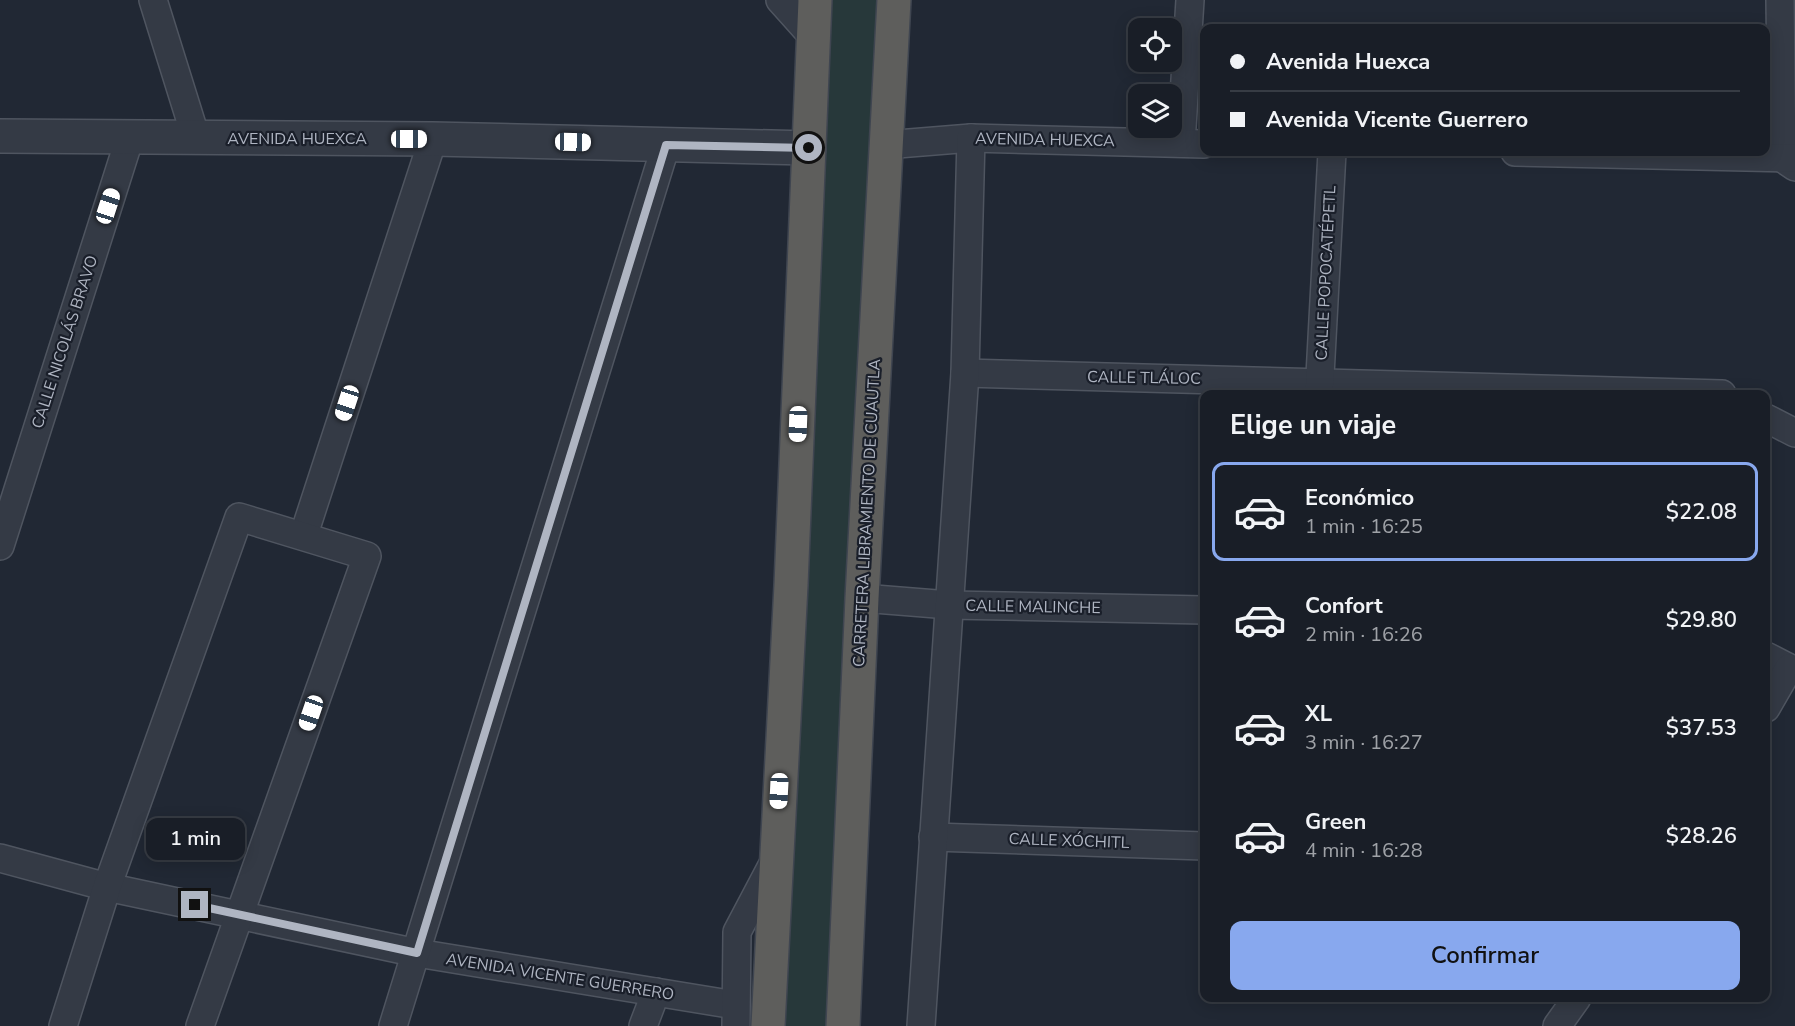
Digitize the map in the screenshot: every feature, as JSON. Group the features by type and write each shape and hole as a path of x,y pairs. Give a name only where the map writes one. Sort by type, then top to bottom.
{"highway":[{"path":"768,1026 791,585 815,0"},
{"name":"CARRETERA LIBRAMIENTO DE CUAUTLA","path":"843,1026 862,598 894,0"}],"street":[{"path":"153,0 196,138"},
{"path":"780,0 814,38"},
{"path":"1190,0 1193,143"},
{"path":"1638,156 1791,161 1780,0"},
{"name":"AVENIDA HUEXCA","path":"0,136 433,139 809,148"},
{"name":"CALLE NICOLÁS BRAVO","path":"0,546 130,137"},
{"path":"921,1026 965,374 971,138"},
{"name":"AVENIDA HUEXCA","path":"885,146 971,138 1193,143"},
{"path":"304,534 433,139"},
{"path":"393,1026 666,145"},
{"name":"CALLE POPOCATÉPETL","path":"1320,388 1332,156"},
{"name":"CALLE TLÁLOC","path":"965,374 1320,388 1453,390"},
{"path":"1770,420 1795,433"},
{"path":"63,1026 107,887 239,517 304,534 367,556 200,1026"},
{"name":"CALLE MALINCHE","path":"862,598 949,605 1200,610"},
{"path":"1770,698 1783,665"},
{"name":"CALLE XÓCHITL","path":"933,837 1200,846"},
{"name":"AVENIDA VICENTE GUERRERO","path":"0,858 107,887 417,953 656,992 735,1016"},
{"path":"735,1016 737,932 775,860"},
{"path":"643,1026 656,992"},
{"path":"1557,1026 1574,1002"}],"shaded area":[{"path":"813,0 894,0 843,1026 768,1026"}],"route":[{"path":"195,905 417,953 666,145 809,148"}]}
